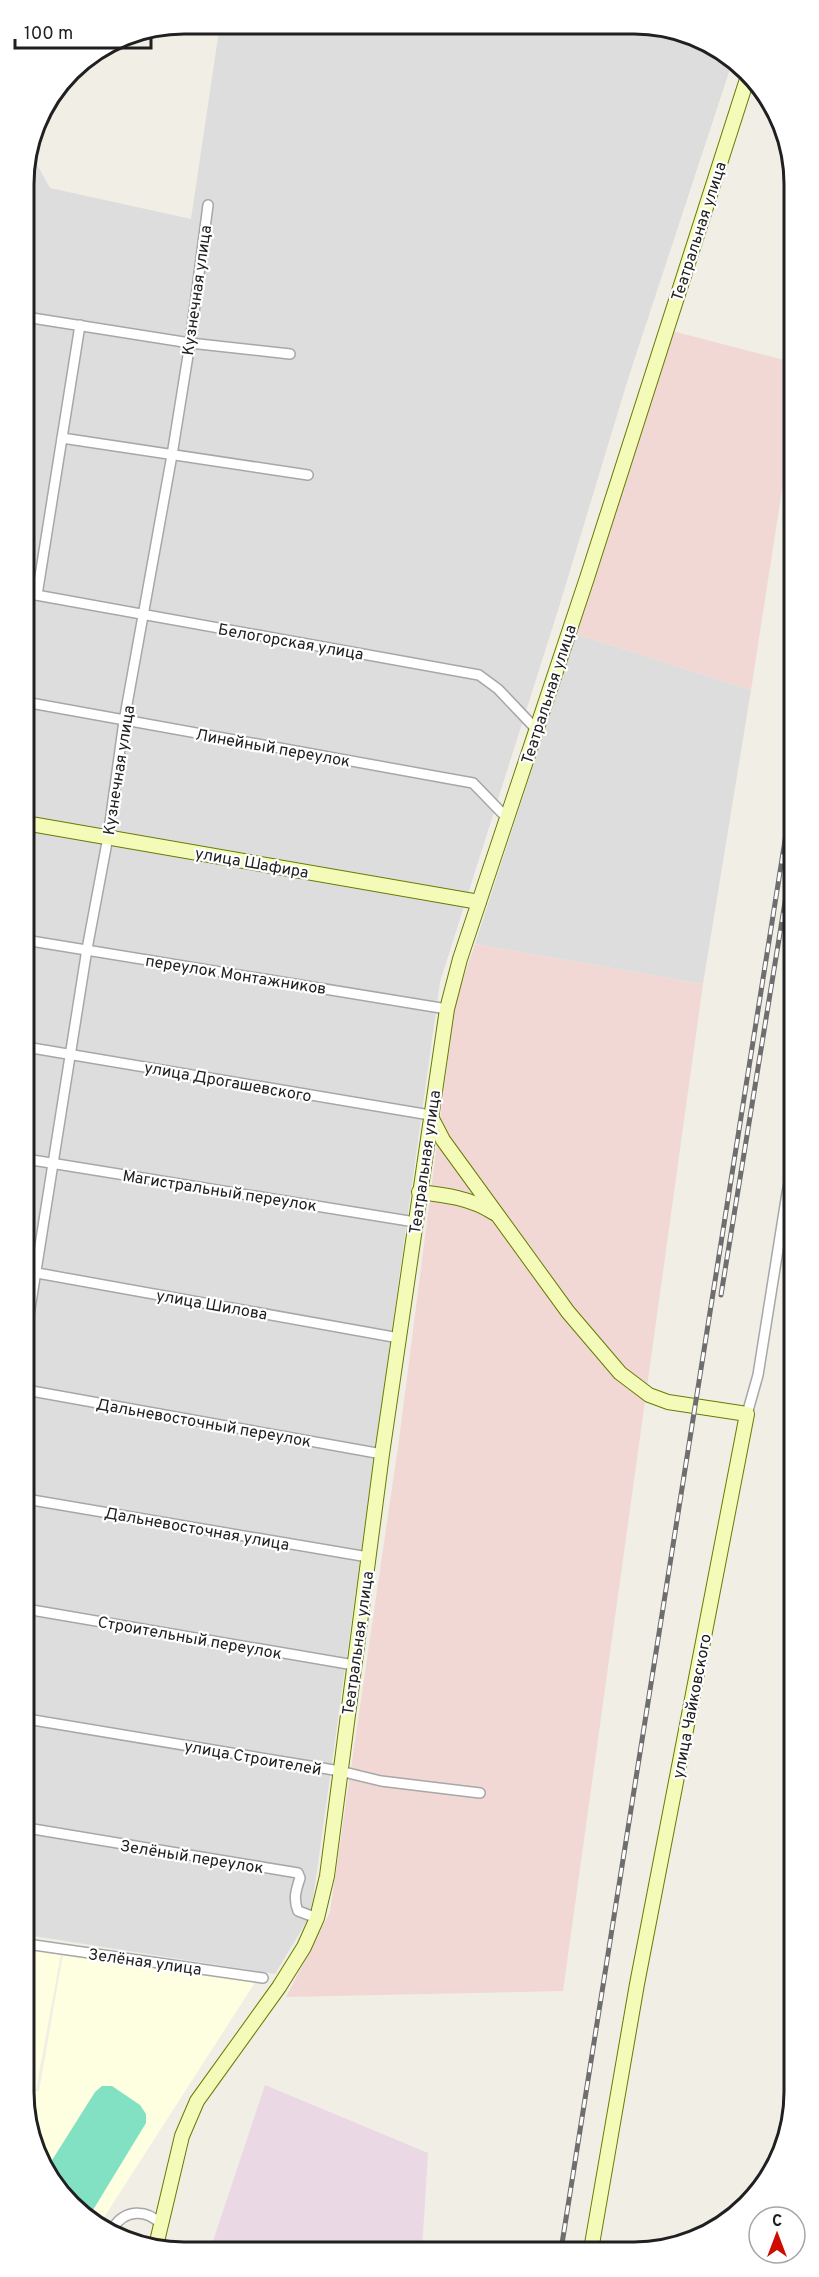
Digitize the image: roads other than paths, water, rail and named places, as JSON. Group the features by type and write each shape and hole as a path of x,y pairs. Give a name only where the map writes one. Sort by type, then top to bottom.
{"main road":[{"name":"Театральная улица","path":"157,2240 182,2136 197,2101 279,1987 304,1947 317,1918 327,1876 382,1454 447,1009 460,959 746,83"},
{"name":"улица Шафира","path":"35,825 479,902"},
{"path":"430,1116 443,1140 568,1312 620,1373 638,1388 668,1401 747,1414"},
{"path":"419,1192 466,1200 483,1206 500,1217"},
{"name":"улица Чайковского","path":"592,2242 631,2016 747,1414"}],"street":[{"name":"Кузнечная улица","path":"34,1254 71,1055 87,949 108,837 124,721 172,454 208,205"},
{"path":"35,318 189,343 290,354"},
{"path":"37,595 80,325"},
{"path":"62,438 308,475"},
{"name":"Белогорская улица","path":"37,595 480,675 498,689 536,729"},
{"name":"Линейный переулок","path":"35,704 473,783 507,818"},
{"name":"переулок Монтажников","path":"35,941 447,1009"},
{"name":"улица Дрогашевского","path":"35,1049 430,1116"},
{"name":"Магистральный переулок","path":"34,1160 415,1222"},
{"name":"улица Чайковского","path":"747,1414 758,1376 784,1212"},
{"name":"улица Шилова","path":"34,1273 399,1338"},
{"name":"Дальневосточный переулок","path":"34,1392 382,1454"},
{"name":"Дальневосточная улица","path":"34,1500 368,1557"},
{"name":"Строительный переулок","path":"34,1610 354,1665"},
{"name":"улица Строителей","path":"34,1720 381,1781 480,1793"},
{"name":"Зелёный переулок","path":"34,1829 298,1873 300,1878 295,1904 298,1911 317,1918"},
{"name":"Зелёная улица","path":"34,1945 263,1978"},
{"path":"115,2225 117,2221 134,2212 151,2215 161,2224"}],"railway":[{"path":"562,2242 784,847"},
{"path":"721,1295 784,908"}]}
